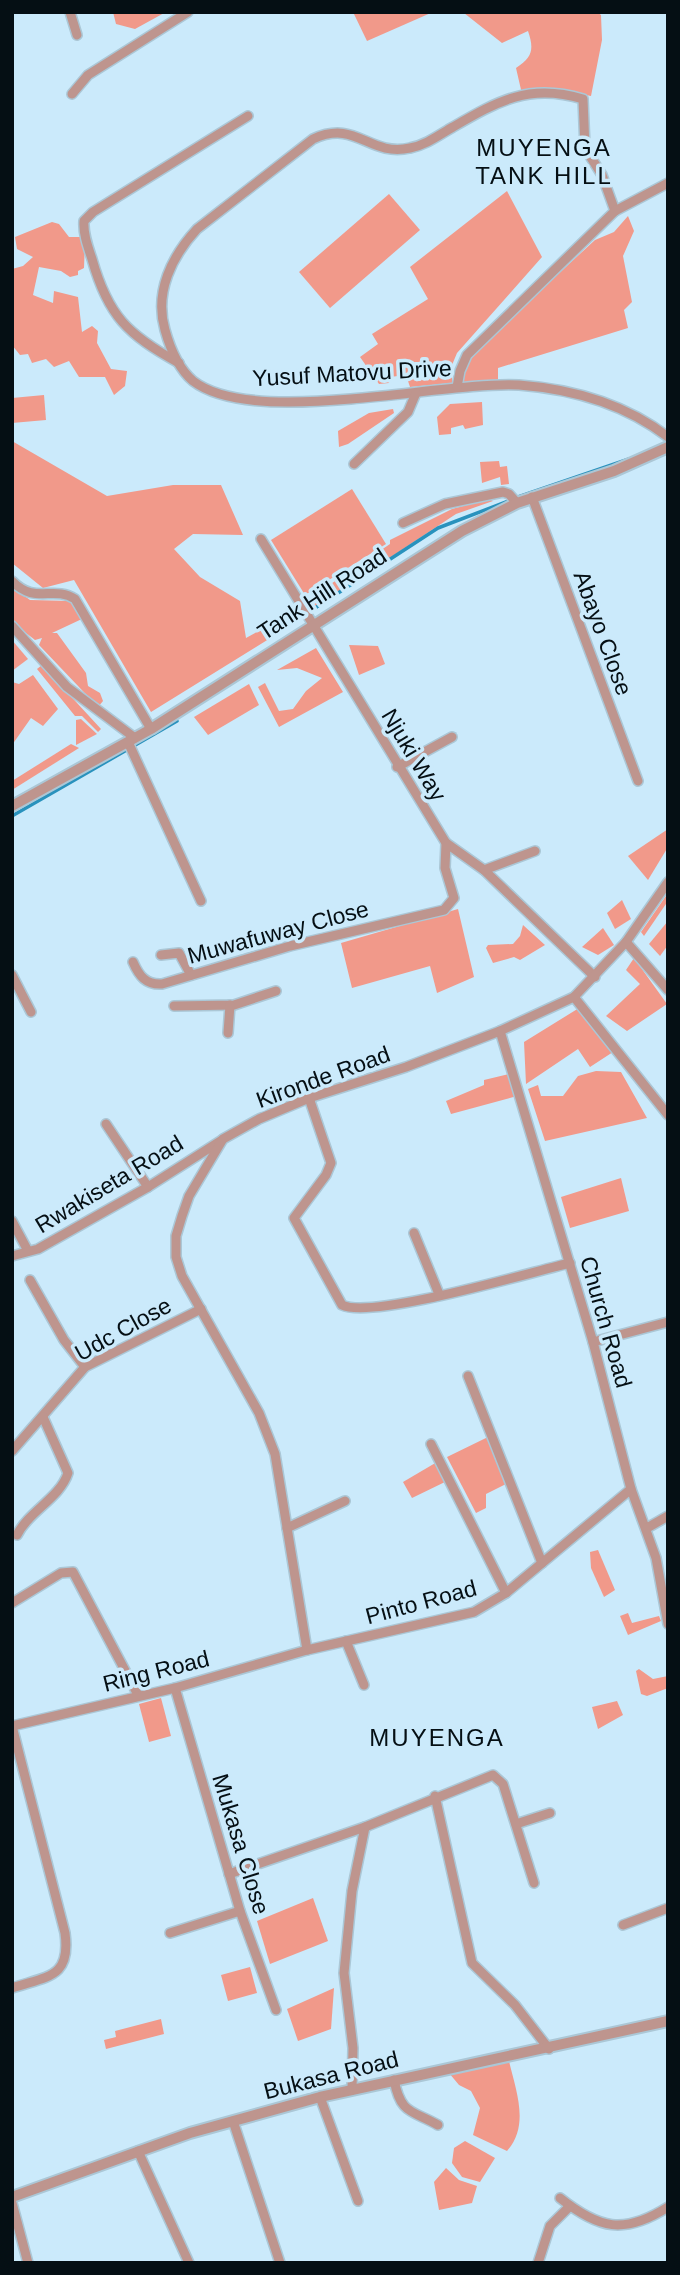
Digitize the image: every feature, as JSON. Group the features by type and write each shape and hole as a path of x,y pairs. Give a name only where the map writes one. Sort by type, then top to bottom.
{"street":[{"path":"70,12 77,35"},
{"path":"72,94 88,75 188,12"},
{"name":"Yusuf Matovu Drive","path":"615,211 603,175 585,148 583,99 560,92 501,99 425,144 409,148 393,150 338,131 313,139 197,229 182,245 166,281 161,309 165,332 179,363 194,381 203,387 243,398 314,400 416,393 457,387 517,385 582,394 642,420 668,437"},
{"path":"179,363 143,344 113,311 98,279 84,221 93,212 248,116"},
{"path":"457,387 467,355 615,211 668,183"},
{"path":"354,464 408,412 416,393"},
{"name":"Tank Hill Road","path":"12,806 151,729 461,531 517,503 614,471 668,447"},
{"path":"403,523 445,504 503,492 511,495 517,503"},
{"name":"Abayo Close","path":"532,497 638,782"},
{"name":"Njuki Way","path":"261,540 446,843 445,868 454,892 452,902 444,910"},
{"path":"12,581 30,594 64,594 75,599 151,729"},
{"path":"12,626 67,687 131,740 201,901"},
{"path":"397,766 452,737"},
{"path":"446,843 484,870 595,976"},
{"path":"484,870 535,851"},
{"name":"Kironde Road","path":"223,1139 259,1119 309,1098 406,1067 500,1031 574,996 626,942 668,882"},
{"name":"Muwafuway Close","path":"133,962 144,979 152,984 290,946 444,910"},
{"path":"626,942 668,989"},
{"path":"161,955 179,953 191,975"},
{"path":"12,975 31,1012"},
{"path":"174,1006 230,1005 276,991"},
{"path":"574,996 668,1115"},
{"path":"228,1032 230,1005"},
{"name":"Church Road","path":"500,1031 593,1342 631,1489 647,1528 668,1624"},
{"path":"309,1098 331,1163 327,1175 294,1218 339,1301 352,1309 404,1304 570,1263"},
{"path":"106,1124 148,1187"},
{"path":"223,1139 190,1196 176,1236 176,1257 182,1276 267,1433 275,1454 307,1650"},
{"name":"Rwakiseta Road","path":"12,1256 38,1249 148,1187 223,1139"},
{"path":"12,1221 28,1251"},
{"path":"414,1233 439,1294"},
{"path":"30,1280 64,1340 85,1367"},
{"name":"Udc Close","path":"12,1451 85,1367 201,1309"},
{"path":"593,1342 668,1322"},
{"path":"468,1376 542,1563"},
{"path":"17,1535 24,1522 64,1482 68,1473 43,1417"},
{"path":"431,1444 506,1593"},
{"name":"Pinto Road","path":"307,1650 461,1616 486,1606 506,1593 631,1489"},
{"path":"287,1528 345,1501"},
{"path":"647,1528 668,1516"},
{"path":"12,1603 61,1573 73,1572 138,1695"},
{"path":"345,1642 363,1685"},
{"name":"Ring Road","path":"12,1726 175,1688 307,1650"},
{"name":"Mukasa Close","path":"175,1688 240,1911 276,2010"},
{"path":"12,1726 65,1933 67,1954 66,1961 53,1973 12,1988"},
{"path":"229,1874 365,1827 493,1775 503,1784 534,1883"},
{"path":"435,1797 472,1963 515,2005 550,2049"},
{"path":"516,1824 550,1813"},
{"path":"352,2090 354,2048 344,1973 352,1891 365,1827"},
{"path":"623,1925 668,1908"},
{"path":"170,1933 240,1911"},
{"name":"Bukasa Road","path":"12,2197 138,2151 320,2097 550,2049 668,2021"},
{"path":"394,2080 397,2093 406,2109 438,2124"},
{"path":"320,2097 358,2201"},
{"path":"233,2121 280,2263"},
{"path":"138,2151 189,2263"},
{"path":"560,2198 591,2220 609,2226 639,2221 668,2207"},
{"path":"12,2203 28,2263"},
{"path":"538,2263 550,2226 570,2206"}],"shaded area":[{"path":"113,12 166,12 135,29 116,24"},
{"path":"353,12 433,12 367,41"},
{"path":"597,12 601,15 602,40 591,96 565,91 522,94 516,68 531,52 528,31 502,43 464,13"},
{"path":"507,191 542,257 457,353 452,365 452,383 410,387 406,375 390,377 389,383 379,384 360,357 378,344 372,334 428,299 410,267"},
{"path":"389,194 420,230 330,308 299,272"},
{"path":"628,216 634,231 623,256 632,302 624,310 628,328 498,368 498,384 463,383 464,364 491,336 595,240 614,232"},
{"path":"52,222 59,224 69,237 80,237 85,242 84,268 78,271 78,275 70,277 61,271 39,267 33,295 53,303 54,291 78,297 82,332 92,326 98,331 97,343 111,369 127,371 125,386 114,395 105,377 79,377 69,361 54,367 46,359 32,363 28,354 20,355 12,345 12,269 23,266 33,257 17,249 15,237"},
{"path":"44,395 46,420 12,423 12,398"},
{"path":"482,402 483,425 465,429 463,425 451,428 451,434 439,435 437,417 450,404"},
{"path":"393,409 394,413 348,444 339,447 338,431 369,413"},
{"path":"12,441 107,496 173,485 221,485 243,535 193,534 174,549 200,577 240,601 246,638 286,616 293,624 151,712 74,580 43,588 12,563"},
{"path":"499,461 500,467 507,466 509,484 501,485 500,477 482,483 480,462"},
{"path":"352,489 386,544 305,595 271,540"},
{"path":"489,499 493,501 456,514 312,609 307,600 390,544 390,540 452,509"},
{"path":"12,587 30,600 70,601 84,618 52,633 57,633 86,673 88,686 100,693 103,701 98,707 39,645 42,638 35,640 12,622"},
{"path":"12,640 28,659 12,671"},
{"path":"349,645 378,646 385,664 359,675"},
{"path":"316,648 343,692 279,727 258,687 265,683 279,711 293,709 306,691 322,678 297,668 277,670"},
{"path":"42,665 101,729 98,732 82,716 75,716 37,669"},
{"path":"33,675 58,709 43,726 31,718 12,745 12,682 19,684"},
{"path":"249,684 259,705 208,735 194,717"},
{"path":"81,719 97,734 76,745 76,720"},
{"path":"71,744 79,748 12,790 12,781"},
{"path":"668,829 668,847 648,880 628,856"},
{"path":"668,893 668,901 644,936 641,932"},
{"path":"622,900 631,919 615,929 607,913"},
{"path":"458,909 474,977 437,993 430,966 352,988 341,943"},
{"path":"668,921 668,945 660,956 649,944"},
{"path":"523,925 545,945 520,960 514,957 493,963 486,948 488,945 513,944 520,936"},
{"path":"603,928 614,945 598,955 582,947"},
{"path":"634,958 667,1004 627,1031 606,1016 640,984 626,970"},
{"path":"579,1008 613,1052 590,1067 578,1049 526,1084 524,1042"},
{"path":"596,1071 621,1072 647,1118 545,1141 528,1089 538,1085 541,1096 563,1096 578,1076"},
{"path":"509,1074 517,1096 451,1114 446,1101 484,1085 484,1080"},
{"path":"621,1178 629,1211 570,1228 561,1197"},
{"path":"488,1437 506,1484 486,1494 486,1508 476,1513 447,1457"},
{"path":"437,1462 447,1481 412,1498 403,1482"},
{"path":"598,1550 615,1590 604,1597 591,1568 590,1552"},
{"path":"628,1613 632,1623 659,1616 661,1621 628,1635 620,1616"},
{"path":"639,1669 653,1679 668,1676 668,1688 647,1696 641,1694 636,1671"},
{"path":"161,1698 171,1736 149,1742 139,1704"},
{"path":"617,1701 623,1715 598,1729 592,1707"},
{"path":"313,1898 328,1941 270,1964 257,1921"},
{"path":"250,1967 257,1993 228,2001 221,1975"},
{"path":"334,1988 331,2029 298,2041 287,2009"},
{"path":"161,2019 164,2034 106,2049 104,2040 116,2037 115,2031"},
{"path":"509,2061 518,2096 520,2119 514,2141 507,2151 473,2135 480,2108 471,2091 459,2085 449,2073"},
{"path":"465,2141 495,2158 480,2182 462,2177 452,2163 454,2148"},
{"path":"446,2168 459,2180 477,2186 472,2203 439,2210 434,2182"}],"waterway":[{"path":"518,497 629,459"},
{"path":"312,610 438,528 511,500"},
{"path":"12,816 177,721"}],"district":[{"name":"MUYENGA TANK HILL","path":"544,162"},
{"name":"MUYENGA","path":"437,1738"}]}
